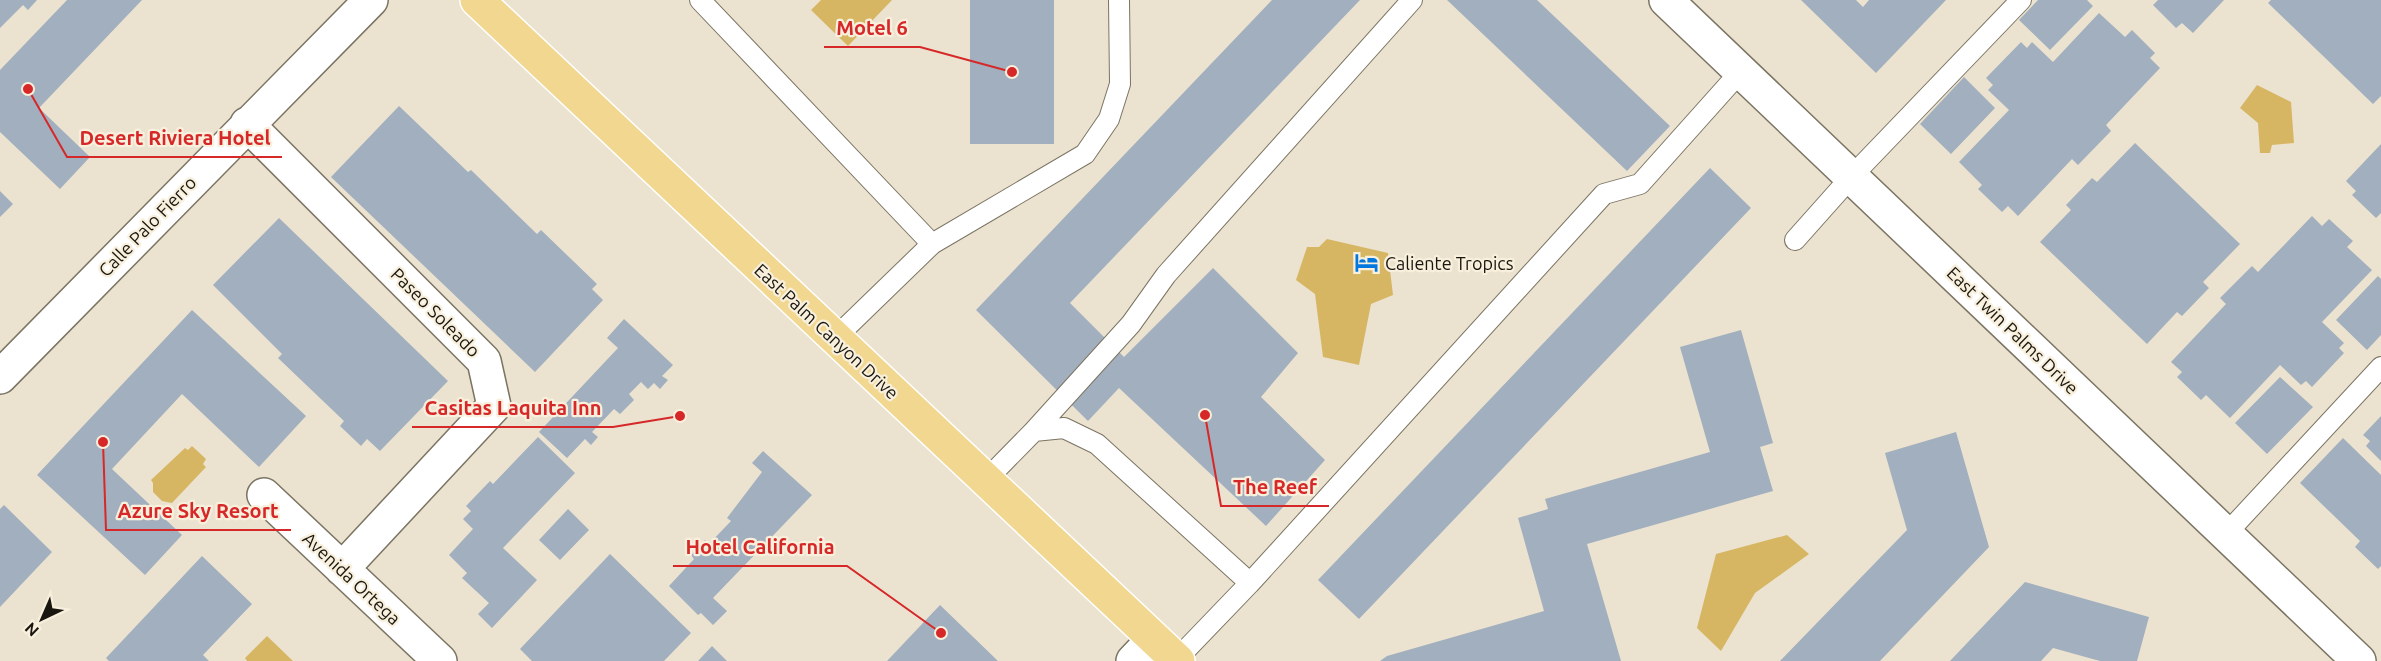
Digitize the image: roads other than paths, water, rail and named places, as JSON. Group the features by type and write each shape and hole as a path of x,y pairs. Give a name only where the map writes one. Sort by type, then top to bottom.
{"main road":[{"name":"East Palm Canyon Drive","path":"477,0 986,480 1160,655"}],"street":[{"name":"Calle Palo Fierro","path":"0,377 371,0"},
{"name":"East Twin Palms Drive","path":"1666,0 2359,661"},
{"name":"Paseo Soleado","path":"247,124 484,361 494,406 342,569"},
{"name":"Avenida Ortega","path":"264,495 440,661"}],"lane":[{"path":"700,0 932,244"},
{"path":"836,338 932,244 1085,153 1109,119 1120,84 1119,0"},
{"path":"986,480 1131,324 1166,275 1412,0"},
{"path":"1795,240 1852,176 2021,0"},
{"path":"1160,655 1250,583 1604,194 1640,184 1741,71"},
{"path":"2226,534 2381,368"},
{"path":"1034,431 1064,428 1097,444 1250,583"}],"place":[{"name":"Motel 6","path":"1012,72"},
{"name":"Desert Riviera Hotel","path":"28,89"},
{"name":"Caliente Tropics","path":"1367,263"},
{"name":"The Reef","path":"1205,415"},
{"name":"Casitas Laquita Inn","path":"680,416"},
{"name":"Azure Sky Resort","path":"103,442"},
{"name":"Hotel California","path":"941,633"}]}
